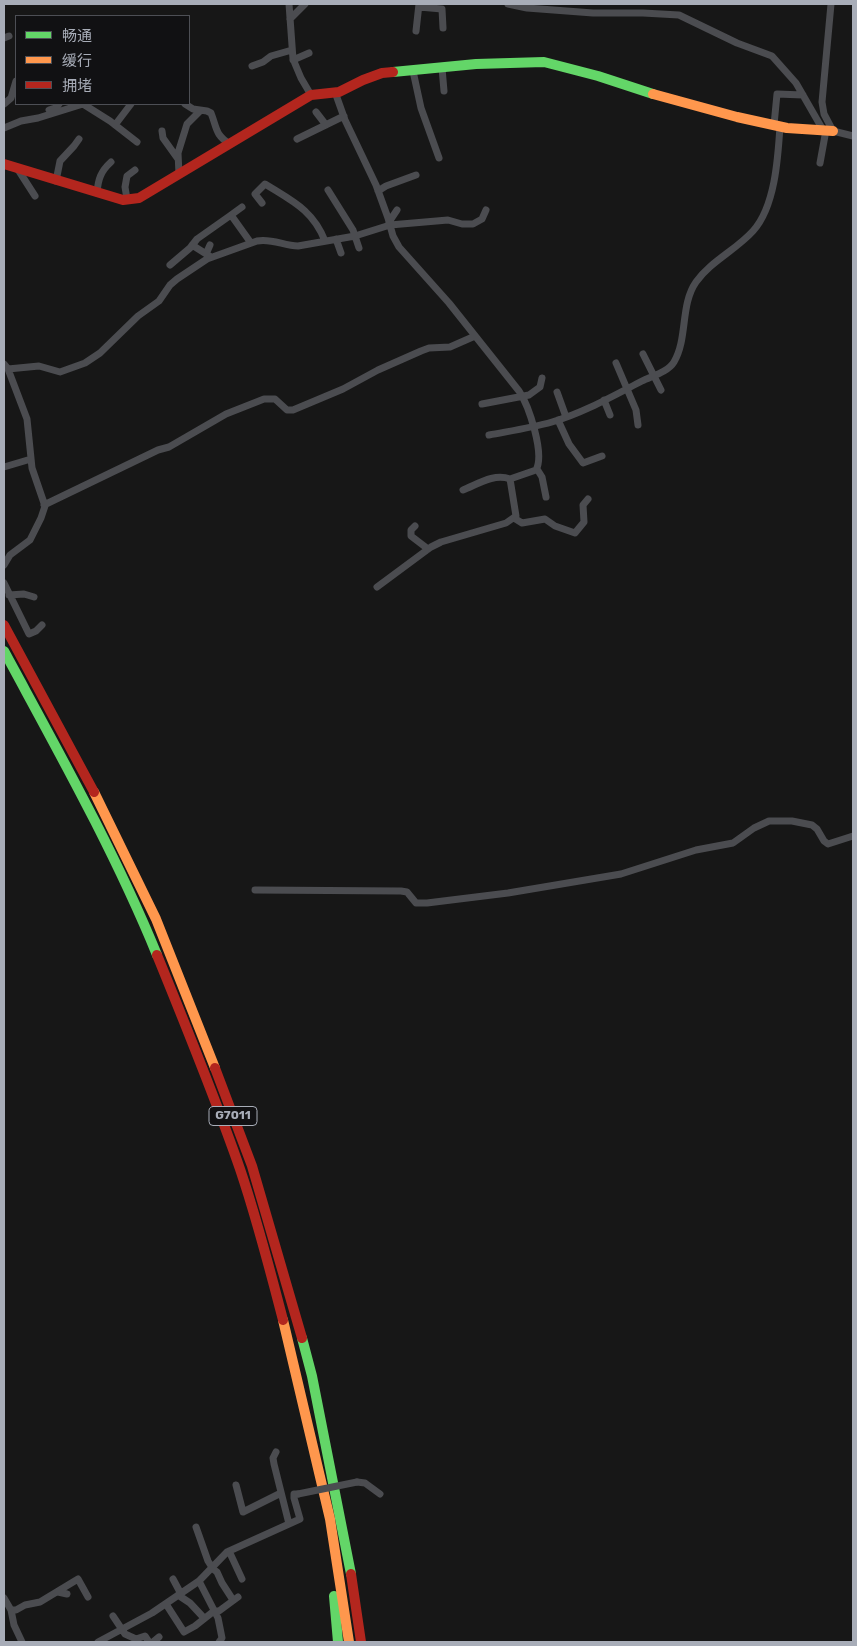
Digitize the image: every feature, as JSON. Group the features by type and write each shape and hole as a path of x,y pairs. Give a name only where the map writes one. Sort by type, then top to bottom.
{"main road":[{"path":"4,164 96,193 126,199 139,198 311,94 335,92 382,73 504,62 544,62 737,117 777,126 827,130"},
{"name":"G7011","path":"4,626 103,810 156,919 199,1025 252,1166 285,1276 312,1376 348,1555 361,1642"},
{"name":"G7011","path":"4,652 92,815 144,924 187,1029 240,1170 273,1280 298,1379 330,1519 349,1642"},
{"path":"330,1519 330,1556 338,1642"}],"street":[{"path":"289,4 293,60 311,94"},
{"path":"290,19 305,4"},
{"path":"508,4 527,8 593,13 675,14 737,43 772,56 788,73 827,130 853,136"},
{"path":"820,163 827,130 822,102 831,4"},
{"path":"416,31 419,6 442,9 443,28"},
{"path":"252,66 263,62 271,56 292,50"},
{"path":"293,60 309,53"},
{"path":"442,68 444,91"},
{"path":"413,71 421,108 439,158"},
{"path":"4,104 11,98 15,84"},
{"path":"335,92 378,191 396,242 401,250 445,298 523,396 534,427 538,458 537,469 542,477 546,497"},
{"path":"488,435 534,427 566,417 628,389 671,366 675,360 688,300 695,284 714,263 752,232 762,220 769,201 778,156 777,94 803,95"},
{"path":"23,121 28,116 55,108 57,105"},
{"path":"4,128 80,105"},
{"path":"85,105 137,142"},
{"path":"115,125 130,105"},
{"path":"187,105 191,108 211,113 218,134 222,140 230,144"},
{"path":"179,174 178,153 187,124 200,111"},
{"path":"316,112 326,125"},
{"path":"297,139 344,116"},
{"path":"162,131 163,138 178,159"},
{"path":"56,181 60,161 79,139"},
{"path":"96,193 99,176 102,170 111,162"},
{"path":"17,168 35,196"},
{"path":"126,199 125,187 127,176 135,170"},
{"path":"378,191 416,175"},
{"path":"262,203 255,194 265,184 300,205 308,212 318,225 325,241"},
{"path":"328,190 356,236 359,248"},
{"path":"170,265 197,239 242,207"},
{"path":"389,223 397,210"},
{"path":"4,565 10,555 30,540 41,518 44,505 32,468 27,419 6,366 39,366 60,372 85,363 100,353 138,316 159,301 173,282 208,256 266,239 295,246 356,236 389,223 448,220 462,224 472,224 482,219 486,210"},
{"path":"231,215 251,243"},
{"path":"336,239 341,253"},
{"path":"192,245 208,256"},
{"path":"208,256 210,245"},
{"path":"44,505 158,450 169,447 223,416 260,400 272,398 287,410 293,410 420,351 428,348 450,348 475,336"},
{"path":"643,354 661,390"},
{"path":"616,363 636,410 638,425"},
{"path":"482,404 529,395 541,385 542,378"},
{"path":"557,392 566,417"},
{"path":"604,400 610,415"},
{"path":"558,420 569,444 581,461 584,463 602,456"},
{"path":"4,467 31,459"},
{"path":"463,490 492,478 510,478 534,472 537,469"},
{"path":"377,587 428,550 446,540 514,518 516,516 510,478"},
{"path":"514,518 522,523 545,519 555,526 574,533 584,522 583,506 588,499"},
{"path":"415,526 411,530 411,536 428,550"},
{"path":"4,583 29,634 36,631 42,625"},
{"path":"9,595 24,594 34,597"},
{"path":"255,890 401,891 407,892 416,902 427,903 508,893 621,874 696,850 733,843 747,832 769,821 792,821 812,825 828,844 853,836"},
{"path":"276,1452 273,1458 274,1464 289,1524"},
{"path":"102,1641 166,1604 199,1582 229,1551 300,1519 294,1494 357,1482 365,1483 380,1494"},
{"path":"236,1485 244,1512 281,1494"},
{"path":"166,1604 184,1632 235,1598 222,1583 218,1572 208,1562 196,1527"},
{"path":"229,1551 242,1579"},
{"path":"11,1610 40,1602 78,1579 88,1597"},
{"path":"173,1579 179,1594 204,1618"},
{"path":"199,1582 218,1618 222,1638 219,1642"},
{"path":"58,1592 68,1594"},
{"path":"4,1598 11,1610 14,1626 22,1642"},
{"path":"113,1616 122,1630 130,1637 136,1639 145,1636 149,1642"}],"traffic: fast":[{"path":"393,72 476,64 544,62 598,76 653,94"},
{"path":"4,651 104,839 157,955"},
{"path":"302,1338 312,1376 351,1574"},
{"path":"334,1596 338,1642"}],"traffic: slow":[{"path":"653,94 737,117 787,128 833,131"},
{"path":"94,792 156,919 215,1068"},
{"path":"283,1320 330,1519 349,1642"}],"traffic: jam":[{"path":"4,164 123,200 139,198 311,95 339,92 363,80 382,73 393,72"},
{"path":"4,625 94,792"},
{"path":"157,955 240,1169 258,1226 283,1320"},
{"path":"215,1068 252,1166 302,1338"},
{"path":"351,1574 361,1642"}]}
